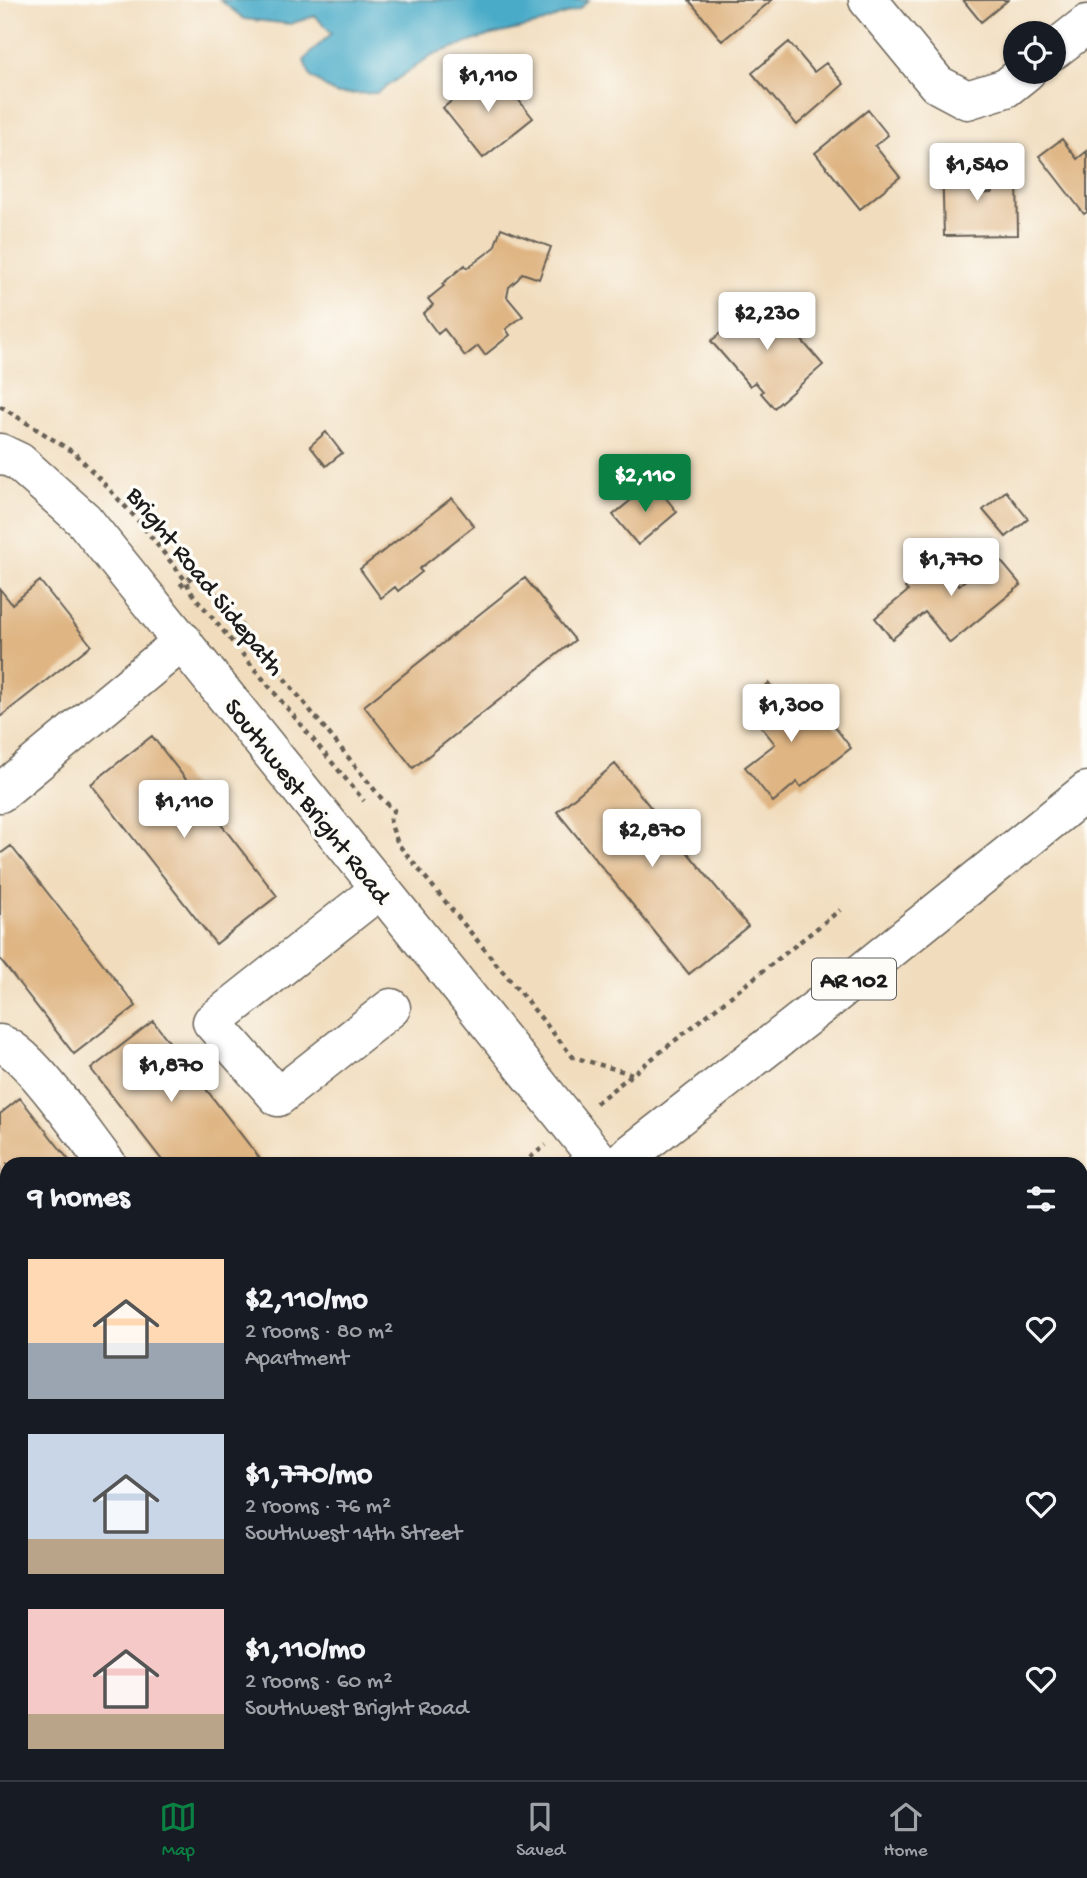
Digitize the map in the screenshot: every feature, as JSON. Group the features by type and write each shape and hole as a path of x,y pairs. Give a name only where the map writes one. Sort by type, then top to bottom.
{"street":[{"path":"868,0 937,84 967,100 1011,84"},
{"path":"1066,41 1087,24"},
{"name":"Southwest Bright Road","path":"0,453 19,462 84,520 596,1157"},
{"path":"0,793 183,642"},
{"name":"AR 102","path":"627,1157 829,999 1087,791"},
{"path":"380,889 212,1022 278,1097 391,1008"},
{"path":"0,1044 30,1066 102,1157"}],"path":[{"name":"Bright Road Sidepath","path":"0,406 76,454 136,518 186,581 191,592 363,800"},
{"path":"177,588 198,572 382,799 394,810 390,822 398,844 573,1057 632,1074"},
{"path":"589,1109 840,910"},
{"path":"531,1157 549,1143"}],"water":[{"path":"220,0 589,0 579,9 536,25 488,36 432,55 377,93 336,94 311,77 304,61 332,33 315,16 290,24 244,19"}],"building":[{"path":"689,0 772,0 722,41"},
{"path":"963,0 1008,0 981,22"},
{"path":"789,42 814,72 826,63 844,84 797,125 752,73"},
{"path":"497,73 533,118 483,158 443,108 475,82 493,77"},
{"path":"868,110 888,135 875,146 900,177 860,209 815,153"},
{"path":"1062,139 1077,159 1087,151 1087,212 1084,214 1039,156"},
{"path":"972,158 973,194 992,193 991,177 1017,176 1018,235 944,236 942,159"},
{"path":"501,228 551,247 539,279 522,273 509,287 507,297 523,316 506,329 510,335 485,355 478,346 465,356 444,329 438,334 423,314 433,305 428,299 444,286 442,284 465,265 467,268 494,248"},
{"path":"764,296 823,365 774,408 755,382 750,386 711,341"},
{"path":"326,432 342,453 326,466 310,446"},
{"path":"653,482 677,512 638,545 613,515"},
{"path":"1006,491 1028,519 1006,537 983,510"},
{"path":"452,498 474,526 419,569 422,572 398,591 395,587 381,598 360,569"},
{"path":"990,548 1021,585 950,643 925,612 892,639 875,618 908,591 905,588 939,560 959,585 974,573 968,566"},
{"path":"525,578 575,640 413,768 364,706"},
{"path":"40,581 91,645 0,717 0,589 12,604"},
{"path":"769,683 801,724 820,708 851,748 801,787 797,782 773,802 745,767 775,744 743,704"},
{"path":"152,736 277,896 216,944 91,784"},
{"path":"615,764 748,926 689,974 557,812"},
{"path":"11,846 136,1006 74,1054 0,959 0,854"},
{"path":"153,1021 259,1157 160,1157 91,1069"},
{"path":"20,1098 66,1157 0,1157 0,1114"}]}
